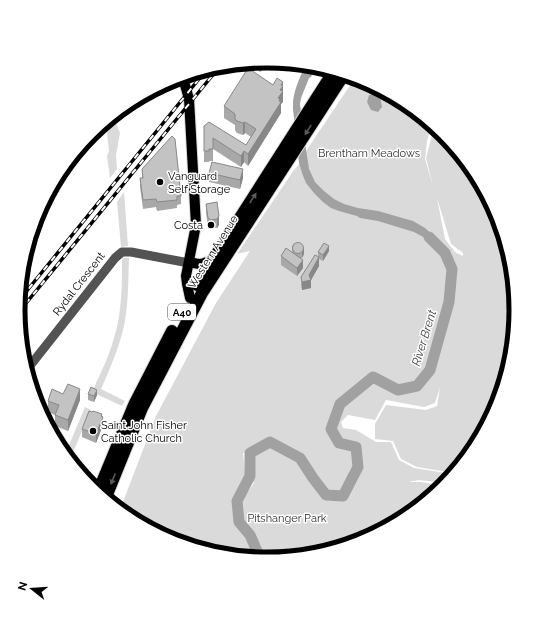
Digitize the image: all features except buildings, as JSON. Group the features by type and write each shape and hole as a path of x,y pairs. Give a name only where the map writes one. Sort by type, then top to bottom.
{"highway":[{"name":"Western Avenue","path":"108,493 142,408 202,293 318,105 331,76"},
{"name":"Western Avenue","path":"318,105 340,79"},
{"name":"Western Avenue","path":"100,486 134,405 190,298 215,256 291,148"}],"main road":[{"path":"184,83 188,99 195,201 195,232 186,276 190,298"},
{"path":"189,263 194,262 200,264 209,262 215,256"}],"street":[{"name":"Rydal Crescent","path":"31,364 115,258 122,252 131,252 189,263"}],"green space":[{"path":"352,83 389,100 430,131 425,159 433,186 426,158 433,133 439,139 460,163 478,189 492,218 502,248 508,279 510,310 508,342 502,373 492,403 478,432 448,472 417,467 401,459 393,441 375,439 375,424 386,405 426,410 437,406 440,387 435,403 424,407 386,400 375,420 348,415 341,422 343,428 356,430 376,442 391,442 399,460 414,468 447,473 439,482 422,480 409,482 436,485 415,503 389,521 360,535 330,545 299,551 260,552 253,534 242,520 240,502 245,495 232,503 235,522 247,534 252,548 252,552 236,551 205,545 175,535 160,528 146,521 122,504 156,416 216,303 250,251 237,254 300,163 308,148","holes":["437,198 451,244 463,253 463,256 455,252 445,239","243,453 248,453 246,454 248,474 254,483 247,493"]},
{"path":"116,122 120,133 116,155 117,169 110,178 107,156 109,151 107,129"},
{"path":"124,192 128,246 121,247 117,202"},
{"path":"129,258 128,300 125,320 118,347 101,389 125,401 122,406 92,392 110,352 117,328 121,298 122,259"},
{"path":"85,407 91,410 72,454 68,448"}],"shaded area":[{"path":"303,71 313,73 309,78 300,104 309,169 315,182 334,199 344,204 378,211 413,221 425,228 443,245 436,251 425,238 414,232 378,221 360,218 331,208 314,193 306,183 299,163 293,109 294,93"},
{"path":"375,94 380,97 382,107 378,112 371,110 367,102 369,95"}],"waterway":[{"name":"River Brent","path":"258,552 250,535 239,522 237,501 250,476 250,453 270,442 300,458 326,495 343,496 358,467 356,447 339,443 331,429 340,404 373,377 398,390 417,386 430,370 449,302 452,269 445,253 429,237"}],"railway":[{"path":"25,304 213,74"},
{"path":"26,292 200,78"}],"place":[{"name":"Vanguard Self Storage","path":"160,182"},
{"name":"Costa","path":"211,225"},
{"name":"Saint John Fisher Catholic Church","path":"93,431"}],"park label":[{"name":"Brentham Meadows","path":"369,153"},
{"name":"Pitshanger Park","path":"287,518"}]}
